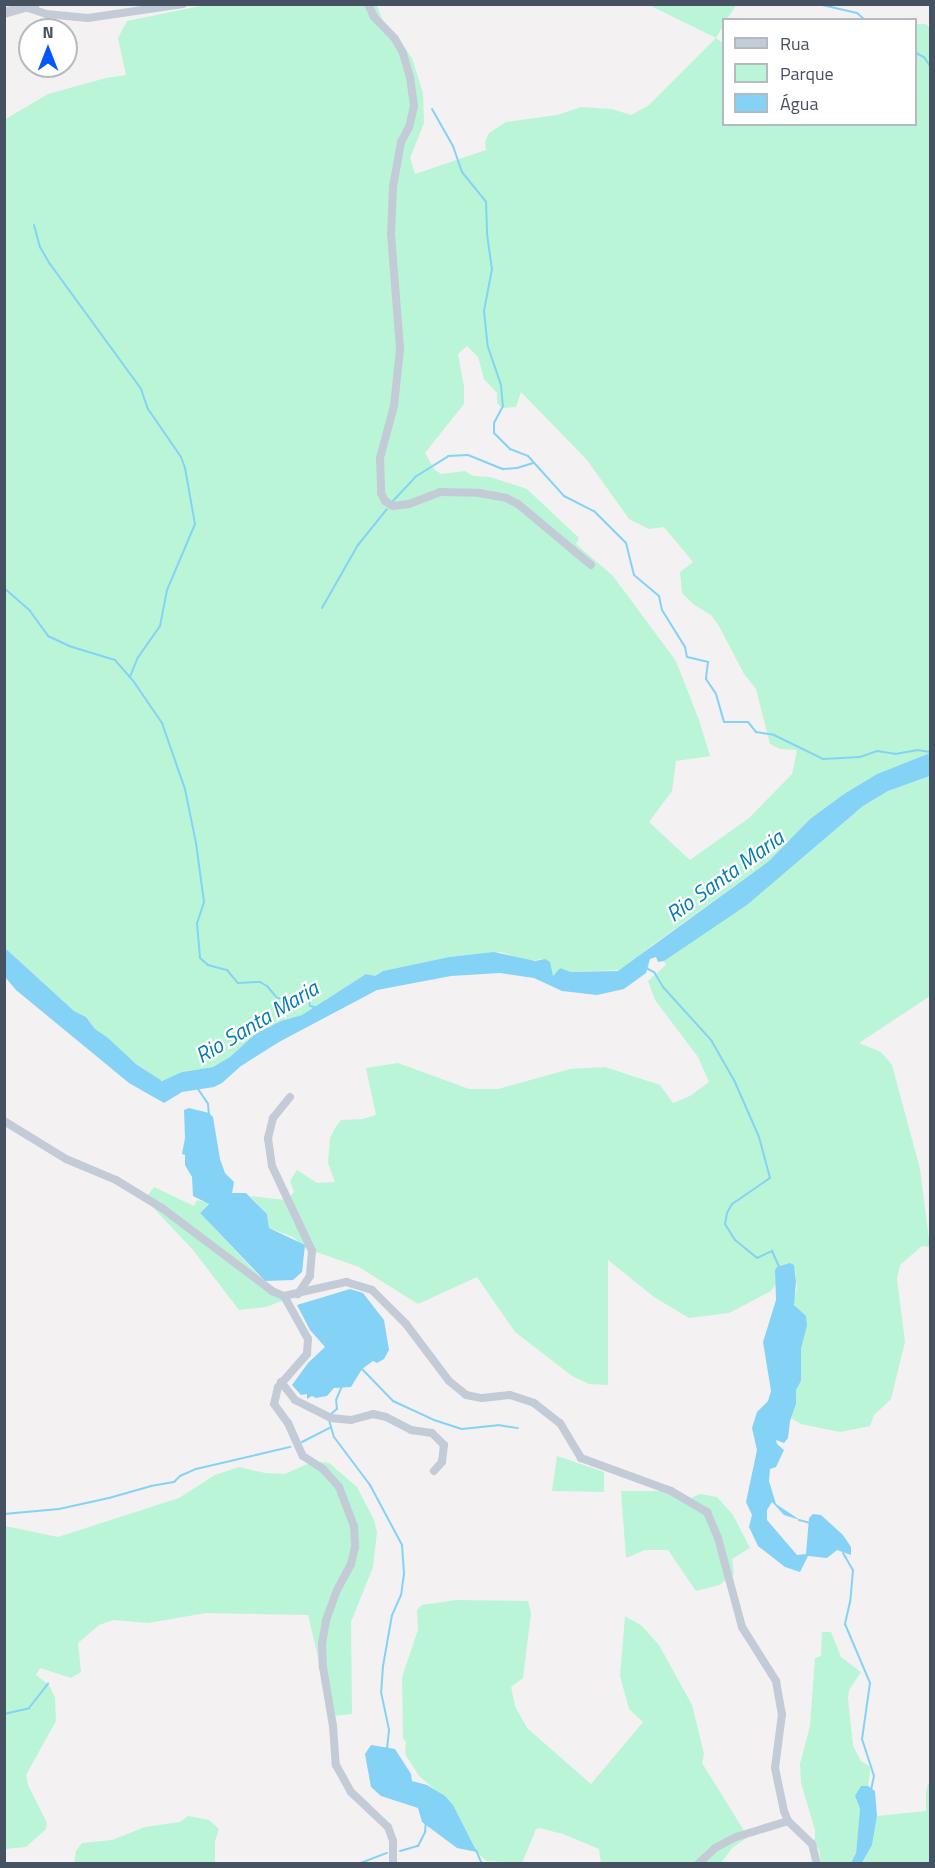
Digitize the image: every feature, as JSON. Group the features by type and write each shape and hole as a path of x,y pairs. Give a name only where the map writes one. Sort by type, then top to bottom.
{"street":[{"path":"4,13 35,4"},
{"path":"22,6 46,14 88,18 183,4"},
{"path":"368,4 374,17 395,39 403,53 410,77 414,106 398,153 393,187 391,234 400,349 394,406 380,458 381,493 384,501 393,506 409,504 440,492 478,493 506,498 518,504 591,565"},
{"path":"290,1097 273,1118 268,1138 272,1166 312,1251 310,1276 298,1294"},
{"path":"4,1120 66,1159 93,1169 141,1194 272,1291 284,1296 346,1282 372,1290 406,1324 449,1381 466,1395 482,1398 510,1395 534,1403 560,1423 581,1458 670,1491 707,1512 718,1538 742,1627 776,1682 782,1714 775,1768 788,1821 809,1839 815,1850 817,1863"},
{"path":"284,1296 310,1345 308,1354 281,1382 275,1396 276,1410 288,1423 303,1456 323,1469 339,1486 354,1526 355,1547 351,1564 337,1590 326,1621 322,1644 336,1765 351,1792 388,1827 393,1841 393,1863"},
{"path":"281,1382 295,1400 331,1418 351,1420 373,1414 386,1417 411,1430 432,1433 444,1445 442,1462 434,1471"},
{"path":"698,1863 715,1848 736,1837 788,1821"}],"green space":[{"path":"737,4 728,18 722,18 722,28 716,38 649,5"},
{"path":"205,5 377,5 382,19 412,58 423,93 424,123 410,158 415,174 486,150 485,142 489,133 506,122 557,115 581,107 612,109 631,115 649,105 716,38 722,42 722,126 917,126 917,24 926,24 930,28 930,753 877,774 844,794 810,819 769,861 651,946 622,970 571,972 560,968 553,976 542,959 532,961 500,952 449,957 383,971 375,976 366,974 302,1015 281,1021 255,1034 230,1057 213,1067 186,1071 159,1080 126,1056 107,1037 95,1029 86,1017 74,1011 5,948 4,120 48,94 106,78 126,75 118,38 127,21","holes":["467,346 478,357 484,379 497,393 497,403 502,408 516,407 521,392 587,460 629,519 649,529 664,527 693,562 680,572 682,593 693,604 711,615 744,674 756,689 770,744 780,749 797,750 792,774 749,818 690,860 649,822 672,791 676,761 710,756 676,661 613,576 576,544 579,538 527,489 490,477 473,476 465,471 441,474 434,469 425,453 464,404 464,386 458,354"]},
{"path":"930,776 930,996 859,1043 881,1052 892,1065 920,1169 930,1247 922,1246 900,1265 897,1279 905,1342 891,1399 874,1415 870,1426 840,1432 801,1424 791,1418 796,1404 796,1390 801,1381 801,1349 807,1326 793,1302 797,1289 795,1269 775,1274 776,1284 771,1291 729,1313 689,1318 654,1297 608,1260 608,1385 589,1384 572,1376 515,1332 477,1277 418,1304 359,1267 305,1248 293,1237 269,1228 267,1214 250,1196 286,1200 294,1192 290,1181 297,1170 317,1183 335,1182 328,1163 330,1138 335,1128 341,1120 363,1119 376,1115 366,1068 398,1063 469,1089 498,1089 570,1069 605,1067 660,1085 673,1103 690,1096 709,1082 698,1057 655,1000 648,981 666,965 664,961 747,905 863,806 888,791"},
{"path":"154,1187 194,1206 197,1200 209,1203 200,1213 261,1278 287,1297 266,1307 239,1310 193,1250 145,1199"},
{"path":"557,1456 604,1472 604,1492 552,1491"},
{"path":"314,1461 329,1463 357,1487 374,1520 377,1532 373,1567 351,1622 352,1714 332,1716 308,1615 206,1613 148,1623 113,1620 99,1625 78,1643 81,1672 71,1678 40,1668 36,1675 49,1685 55,1697 56,1721 26,1775 28,1785 47,1823 46,1829 26,1847 5,1849 5,1526 58,1537 179,1498 215,1475 239,1467 265,1473 285,1474"},
{"path":"621,1491 661,1491 684,1501 700,1494 717,1497 733,1515 750,1548 732,1559 734,1574 719,1585 696,1591 668,1550 645,1550 626,1558"},
{"path":"456,1600 528,1601 531,1613 523,1678 511,1687 515,1706 527,1728 591,1784 643,1722 629,1709 620,1676 625,1616 642,1626 659,1645 692,1705 704,1754 702,1763 748,1837 732,1848 721,1863 601,1864 599,1849 563,1834 539,1828 536,1829 522,1863 486,1861 477,1852 453,1805 419,1776 405,1754 406,1742 403,1738 402,1677 418,1630 417,1610 422,1605"},
{"path":"822,1632 831,1632 841,1657 861,1672 849,1690 848,1698 853,1746 861,1761 870,1767 870,1771 868,1786 861,1786 856,1800 860,1809 856,1853 851,1863 821,1863 819,1849 812,1843 815,1830 801,1783 800,1764 810,1726 815,1658 821,1656"},
{"path":"930,1783 930,1863 862,1864 872,1845 877,1816 926,1811 926,1792"},
{"path":"188,1816 209,1820 219,1829 215,1841 215,1862 217,1863 74,1863 76,1851 82,1843 112,1840 145,1827 180,1822"}],"water":[{"path":"930,753 930,776 888,791 863,806 747,905 664,961 658,962 656,957 650,959 646,973 624,989 597,995 562,991 534,978 500,973 451,976 377,990 279,1042 241,1066 222,1083 214,1087 182,1092 164,1103 129,1083 16,990 5,977 5,948 74,1011 86,1017 95,1029 136,1064 162,1081 182,1072 213,1067 230,1057 255,1034 281,1021 302,1015 366,974 375,976 383,971 449,957 494,952 535,961 545,959 550,962 553,976 560,968 571,972 618,971 769,861 810,819 844,794 877,774"},
{"path":"189,1108 209,1113 213,1117 220,1159 225,1173 234,1182 232,1193 246,1193 267,1214 269,1228 305,1245 302,1272 293,1280 265,1281 200,1213 209,1204 193,1196 192,1177 185,1165 185,1155 182,1154 185,1138 184,1110"},
{"path":"790,1263 794,1265 796,1282 794,1305 806,1316 807,1326 801,1349 801,1381 796,1390 796,1404 790,1421 788,1438 784,1443 776,1440 784,1450 776,1467 770,1469 769,1481 776,1504 800,1520 784,1515 772,1502 767,1510 767,1520 797,1555 806,1554 809,1518 813,1514 821,1515 843,1535 851,1547 851,1555 837,1550 827,1558 808,1556 800,1572 785,1567 758,1546 749,1527 752,1515 746,1502 757,1450 752,1428 757,1412 768,1401 771,1391 763,1342 776,1300 775,1270 777,1267"},
{"path":"350,1289 363,1293 384,1320 389,1350 384,1359 377,1363 373,1361 362,1369 351,1387 334,1388 327,1396 316,1398 312,1396 307,1399 307,1394 301,1395 292,1385 308,1363 325,1347 310,1330 297,1305"},
{"path":"371,1745 395,1749 411,1774 412,1781 427,1785 445,1796 453,1805 477,1852 457,1848 422,1822 418,1808 381,1796 371,1787 365,1754"},
{"path":"861,1786 868,1786 875,1791 877,1816 872,1845 862,1863 851,1863 856,1853 860,1809 855,1796"}],"waterway":[{"path":"818,4 857,13 863,18"},
{"path":"917,54 924,57 930,66"},
{"path":"432,109 453,146 462,172 486,202 487,234 492,269 484,311 488,347 501,385 503,406 494,423 494,433 510,449 528,456 564,496 594,511 626,543 634,575 659,596 662,610 685,647 687,657 708,662 706,679 716,694 724,722 748,722 756,732 774,735 823,759 860,757 877,751 895,754 917,750 930,752"},
{"path":"34,225 40,247 50,264 141,389 148,409 181,457 185,468 195,524 167,590 160,626 138,657 130,677"},
{"path":"393,501 415,477 448,456 468,455 503,469 533,463"},
{"path":"322,608 358,545 387,509"},
{"name":"Rio Santa Maria","path":"4,588 30,611 48,636 69,646 115,660 134,682 162,723 185,789 196,843 204,902 197,923 200,958 208,965 227,970 238,983 260,982 267,986 277,998 309,1002 310,1006 315,1007"},
{"path":"646,968 654,972 663,987 711,1040 734,1080 759,1137 770,1178 732,1204 725,1224 735,1240 757,1258 772,1251 779,1267"},
{"path":"198,1089 208,1104 209,1116"},
{"path":"362,1369 393,1401 434,1420 462,1429 498,1425 518,1428"},
{"path":"330,1415 337,1409 336,1400 342,1386"},
{"path":"329,1420 334,1437 370,1485 402,1545 404,1574 401,1595 392,1615 381,1692 389,1730 387,1748"},
{"path":"302,1442 330,1428"},
{"path":"4,1514 59,1509 109,1498 174,1482 180,1476 196,1469 290,1447"},
{"path":"799,1520 810,1523"},
{"path":"843,1553 853,1570 845,1624 870,1683 862,1739 874,1776 871,1790"},
{"path":"4,1714 29,1708 48,1684"},
{"path":"400,1851 418,1846 425,1832 426,1821"},
{"path":"476,1850 482,1864"},
{"path":"358,1864 387,1853"}]}
